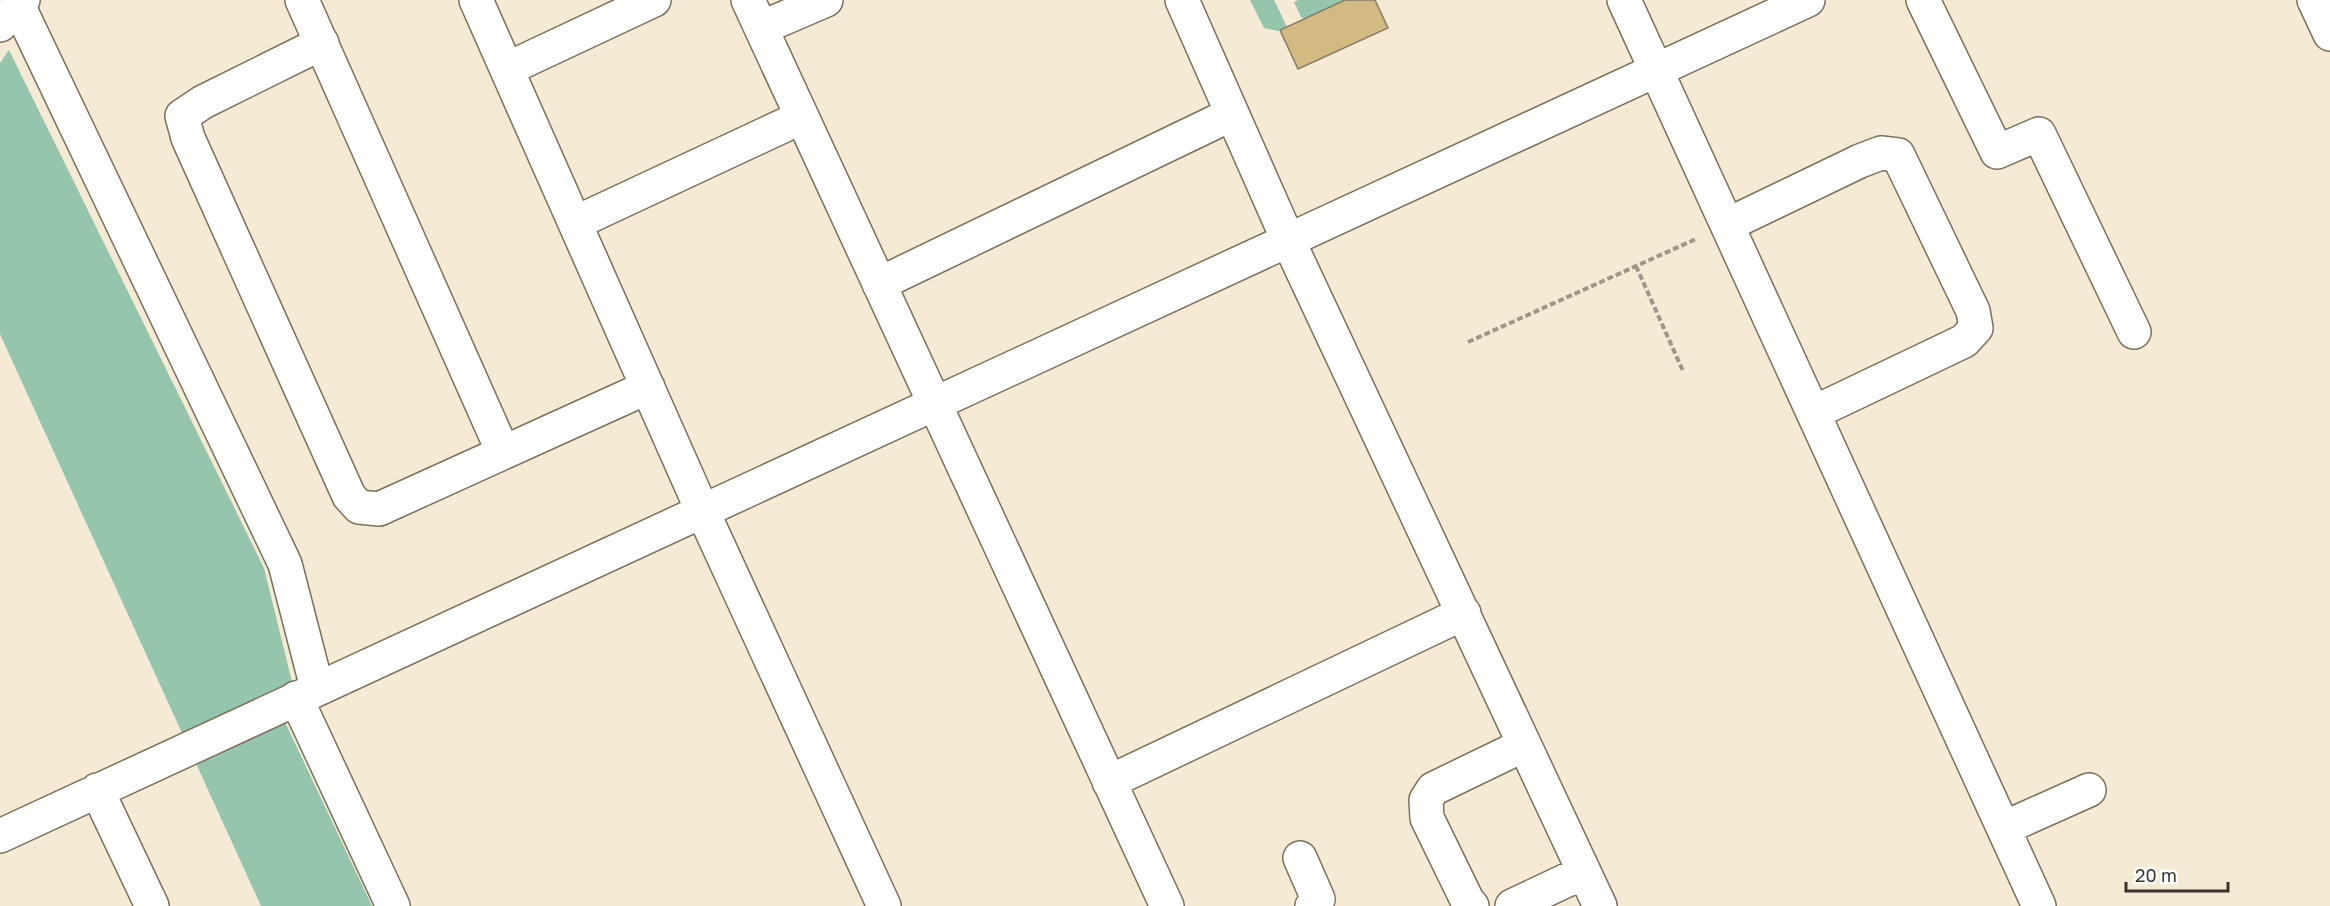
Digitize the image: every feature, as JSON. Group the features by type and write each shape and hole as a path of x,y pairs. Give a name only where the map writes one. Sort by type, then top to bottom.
{"street":[{"path":"302,0 503,452"},
{"path":"476,0 702,510 884,906"},
{"path":"507,69 654,0"},
{"path":"826,0 754,14 1167,906"},
{"path":"1182,0 1288,240 1600,906"},
{"path":"1624,0 2039,906"},
{"path":"0,836 97,789 1808,0"},
{"path":"1923,0 1997,152 2039,134 2134,332"},
{"path":"2314,0 2330,34"},
{"path":"14,10 285,564 306,693 393,906"},
{"path":"322,43 203,102 182,116 188,138 349,496 359,507 379,508 648,387"},
{"path":"879,284 1232,114"},
{"path":"575,223 802,117"},
{"path":"1727,225 1860,161 1881,153 1898,155 1973,311 1976,328 1964,341 1813,413"},
{"path":"1109,782 1464,613"},
{"path":"1472,906 1427,818 1426,800 1432,789 1524,745"},
{"path":"97,789 153,906"},
{"path":"2004,828 2089,790"},
{"path":"1300,858 1318,899 1312,906"},
{"path":"1512,906 1584,872"}],"path":[{"path":"1468,342 1727,225"},
{"path":"1636,266 1683,371"}],"green space":[{"path":"1250,0 1274,0 1287,27 1278,31 1264,28"},
{"path":"1298,0 1345,0 1304,19 1294,2"},
{"path":"9,50 264,568 292,682 284,720 372,906 261,906 0,334 0,63"}],"building":[{"path":"1345,0 1375,0 1388,28 1298,69 1280,30"}]}
